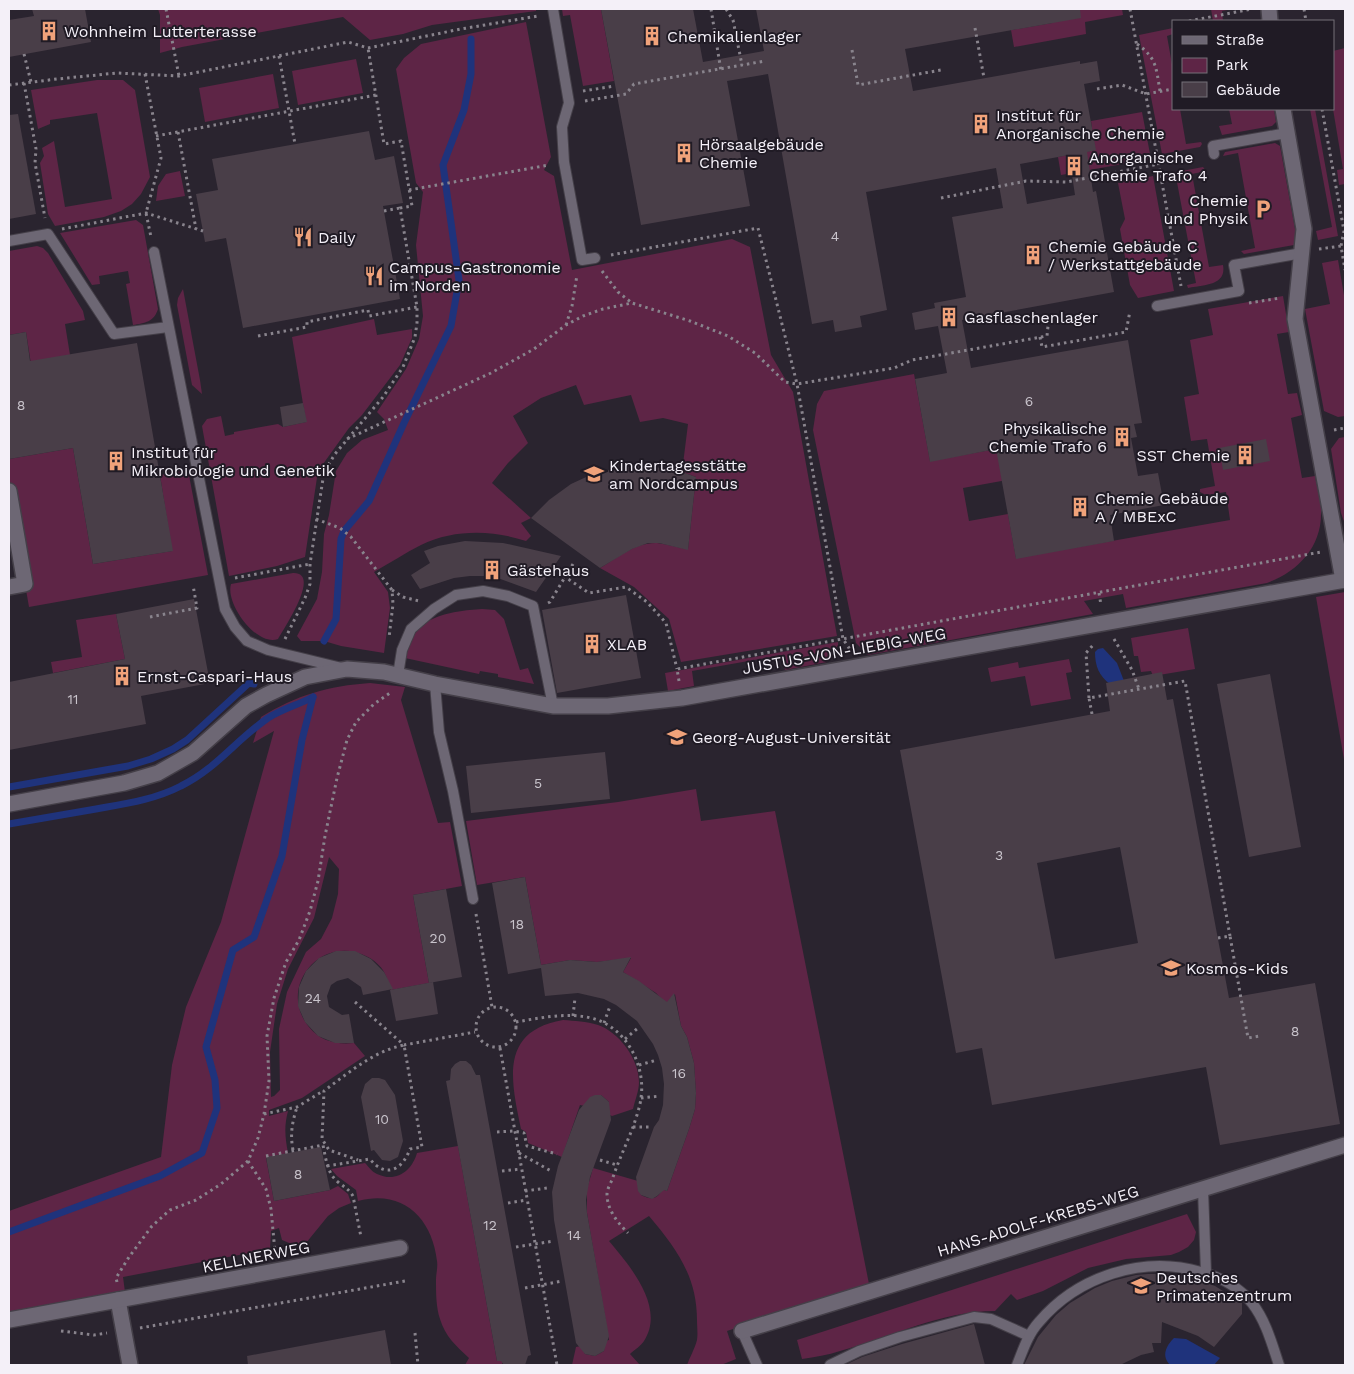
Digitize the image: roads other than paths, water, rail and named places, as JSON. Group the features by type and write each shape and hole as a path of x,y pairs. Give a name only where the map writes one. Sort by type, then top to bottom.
{"street":[{"path":"1282,110 1304,229 1296,319 1344,580"},
{"path":"9,491 25,584 9,587"},
{"name":"JUSTUS-VON-LIEBIG-WEG","path":"9,804 124,783 158,773 193,753 246,706 266,694 304,677 347,669 398,675 553,706 608,706 682,698 1344,580"},
{"name":"HANS-ADOLF-KREBS-WEG","path":"742,1331 1345,1145"},
{"name":"KELLNERWEG","path":"9,1320 400,1248"},
{"path":"118,1300 130,1365"}],"lane":[{"path":"554,11 569,104 562,127 564,162 582,260 595,258"},
{"path":"1214,154 1212,146 1287,133"},
{"path":"9,241 48,234 114,334 168,327"},
{"path":"154,252 225,608 235,627 247,641 268,650 347,669"},
{"path":"1157,306 1239,291 1234,265 1302,253"},
{"path":"398,675 402,650 411,629 441,603 456,595 483,590 508,596 533,606 553,706"},
{"path":"436,684 439,732 453,791 473,898"},
{"path":"1203,1189 1206,1274"},
{"path":"1017,1365 1029,1336 1046,1314 1068,1295 1090,1282 1111,1274 1132,1268 1158,1266 1185,1268 1216,1277 1234,1286 1252,1303 1265,1325 1279,1365"},
{"path":"830,1365 859,1351 900,1337 974,1317 991,1320 1029,1336"},
{"path":"742,1331 757,1365"}],"water":[{"path":"1103,648 1117,663 1124,681 1110,684 1100,674 1095,652"},
{"path":"1174,1338 1186,1339 1220,1358 1214,1365 1170,1365 1165,1355 1169,1344"}],"waterway":[{"path":"324,641 336,619 341,539 344,531 369,501 451,326 459,280 443,165 464,110 471,74 471,39"},
{"path":"9,787 128,766 151,759 187,740 249,683 254,684"},
{"path":"9,824 128,803 171,791 205,771 268,718 313,697"},
{"path":"9,1232 160,1176 202,1153 217,1108 215,1080 206,1047 233,950 254,937 282,856 302,740 313,697"}],"place":[{"name":"Wohnheim Lutterterasse","path":"49,31"},
{"name":"Chemikalienlager","path":"652,36"},
{"name":"Institut für Anorganische Chemie","path":"981,124"},
{"name":"Hörsaalgebäude Chemie","path":"684,153"},
{"name":"Anorganische Chemie Trafo 4","path":"1074,166"},
{"name":"Chemie und Physik","path":"1263,209"},
{"name":"Daily","path":"303,237"},
{"name":"Chemie Gebäude C / Werkstattgebäude","path":"1033,255"},
{"name":"Campus-Gastronomie im Norden","path":"374,276"},
{"name":"Gasflaschenlager","path":"949,317"},
{"name":"Physikalische Chemie Trafo 6","path":"1122,437"},
{"name":"SST Chemie","path":"1245,455"},
{"name":"Institut für Mikrobiologie und Genetik","path":"116,461"},
{"name":"Kindertagesstätte am Nordcampus","path":"594,474"},
{"name":"Chemie Gebäude A / MBExC","path":"1080,507"},
{"name":"Gästehaus","path":"492,570"},
{"name":"XLAB","path":"592,644"},
{"name":"Ernst-Caspari-Haus","path":"122,676"},
{"name":"Georg-August-Universität","path":"677,737"},
{"name":"Kosmos-Kids","path":"1171,968"},
{"name":"Deutsches Primatenzentrum","path":"1141,1286"}]}
